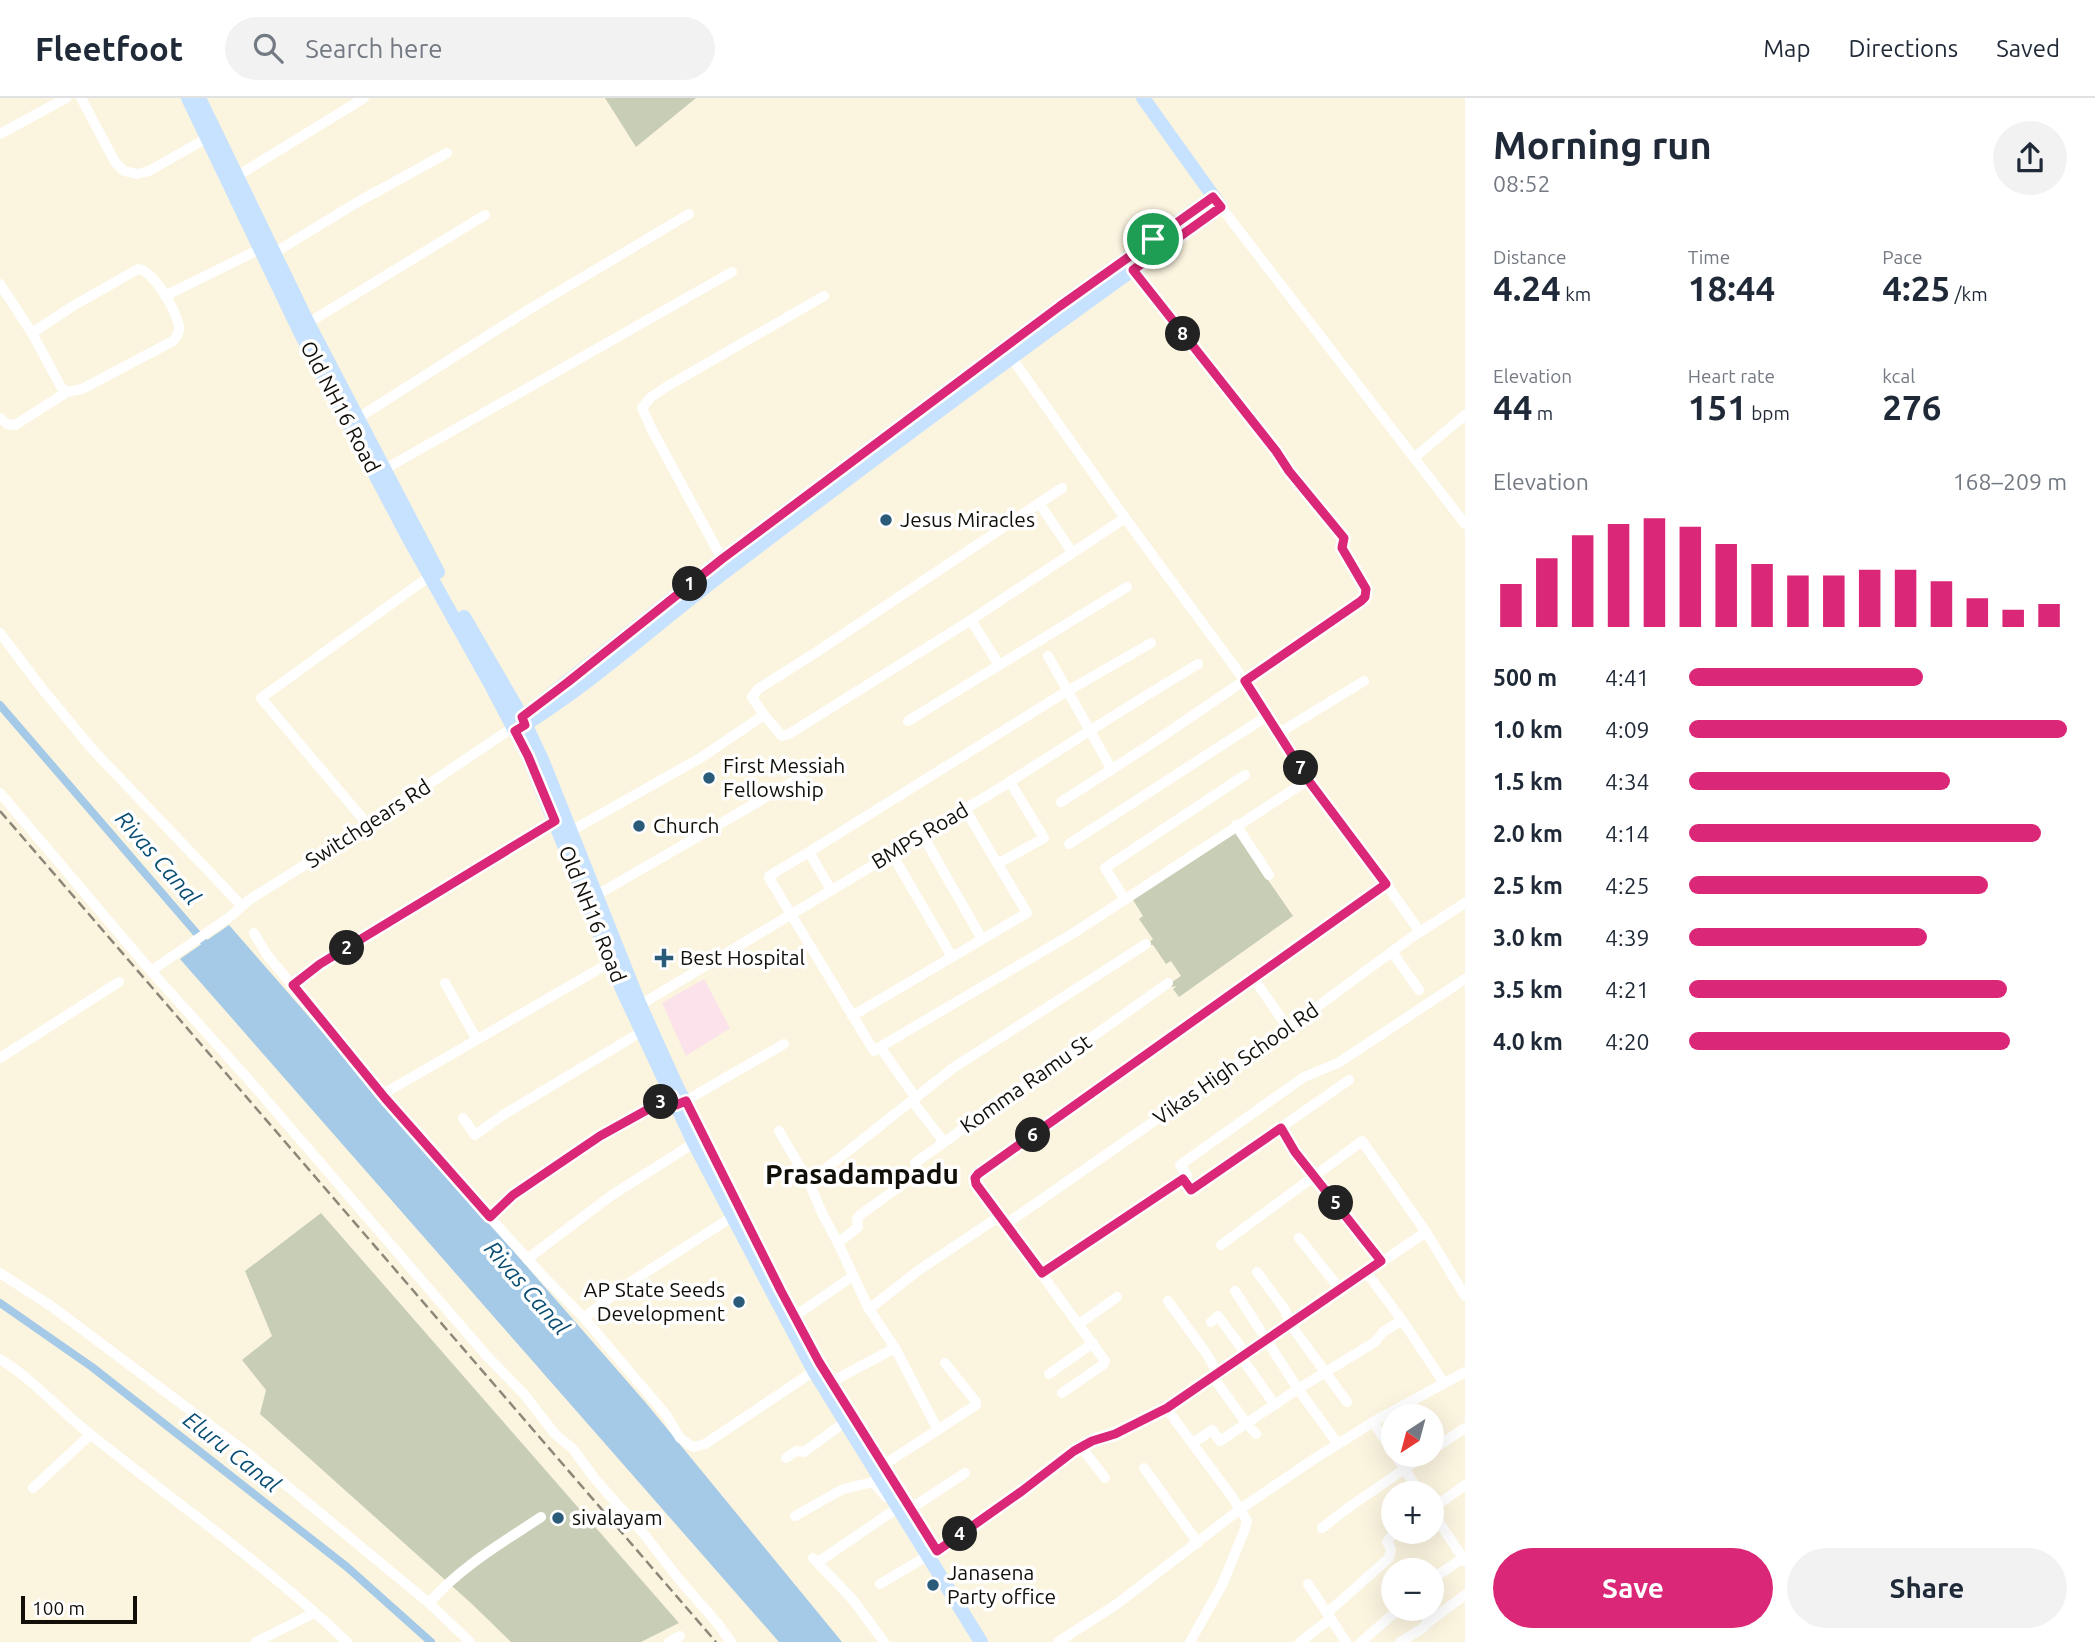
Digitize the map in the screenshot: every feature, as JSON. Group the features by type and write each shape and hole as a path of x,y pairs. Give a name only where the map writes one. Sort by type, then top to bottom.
{"main road":[{"name":"Old NH16 Road","path":"188,98 385,469 516,725 641,1032 794,1316 883,1466 900,1503"},
{"name":"Old NH16 Road","path":"200,98 237,176 306,344 430,576 516,725 543,762 595,896 677,1087 678,1101 694,1143 814,1371 992,1642"},
{"path":"1143,98 1217,202"},
{"path":"516,725 557,703 905,429 1011,357 1078,301 1133,270 1217,202"},
{"path":"516,725 722,559 1217,202"},
{"name":"Old NH16 Road","path":"933,1553 981,1642"}],"street":[{"path":"0,134 66,98"},
{"path":"80,98 115,162 124,171 137,174 149,171 207,138"},
{"path":"237,176 364,98"},
{"path":"165,296 268,249 447,153"},
{"path":"1217,202 1465,524"},
{"path":"358,418 528,310 689,214"},
{"path":"308,323 485,215"},
{"path":"0,418 15,425 67,392 82,389 173,341 179,334 179,324 150,274 144,269 138,269 32,333"},
{"path":"1061,802 1245,681 1365,597 1366,589 1342,548 1344,538 1133,270"},
{"path":"385,469 732,272"},
{"path":"0,284 32,333 61,387 67,392"},
{"path":"722,559 642,408 650,398 666,387 824,296"},
{"path":"1011,357 1245,681 1308,780 1420,932"},
{"path":"1415,457 1465,415"},
{"path":"1062,488 758,688 752,696 778,733 782,736 789,734 971,620 1125,518"},
{"path":"1039,503 1072,552"},
{"path":"368,825 261,698 430,576"},
{"path":"908,721 1127,587"},
{"path":"971,620 999,665"},
{"path":"0,633 93,750 241,905"},
{"path":"1151,643 769,876 874,1051 1072,934 1308,780"},
{"path":"1048,656 1111,770"},
{"name":"BMPS Road","path":"640,1005 1010,782 1088,730 1198,664"},
{"path":"1279,733 1364,681"},
{"path":"571,831 702,757 764,715"},
{"path":"1069,844 1267,716"},
{"name":"Switchgears Rd","path":"150,971 231,916 241,905 368,825 516,725"},
{"path":"1125,900 1105,868 1244,775"},
{"path":"595,896 801,777"},
{"path":"999,863 1044,838 1010,782"},
{"path":"0,793 150,971 248,1079 486,1355 523,1393 555,1434 573,1449 732,1642"},
{"path":"852,1016 1027,913 965,809"},
{"path":"293,985 320,964 555,821"},
{"path":"1236,825 1269,875"},
{"path":"922,834 982,939"},
{"path":"809,852 831,890"},
{"path":"892,854 952,957"},
{"path":"1062,1393 1105,1361 976,1184 975,1178 1386,884"},
{"name":"Vikas High School Rd","path":"869,1308 919,1270 1003,1220 1288,1028 1420,932 1465,903"},
{"path":"254,933 267,955 383,1094 527,1259 584,1318 667,1416 680,1438 693,1447 705,1444 814,1371"},
{"path":"808,1182 964,1061 1146,944"},
{"path":"1392,952 1419,990"},
{"path":"383,1094 611,962"},
{"path":"1254,979 1288,1028"},
{"path":"1042,1273 1183,1179 1187,1175 1180,1165 1304,1077 1338,1063 1465,979"},
{"path":"0,1058 119,982"},
{"path":"445,983 476,1038"},
{"name":"Komma Ramu St","path":"838,1242 858,1227 857,1219 860,1215 918,1173 915,1163 1168,984"},
{"path":"463,1118 475,1135 503,1115 641,1032"},
{"path":"490,1217 513,1195 600,1136 678,1101 784,1044"},
{"path":"880,1047 944,1142"},
{"path":"1183,1179 1191,1190 1349,1080"},
{"path":"1281,1128 1295,1152 1381,1261"},
{"path":"779,1131 808,1182 869,1308 895,1348 938,1430"},
{"path":"1221,1245 1362,1141 1426,1232 1465,1296"},
{"path":"527,1259 611,1195 694,1143"},
{"path":"584,1318 644,1273 732,1217"},
{"path":"880,1584 933,1553 1081,1447 1115,1434 1167,1408 1426,1232"},
{"path":"1300,1238 1340,1289"},
{"path":"1257,1272 1285,1310 1290,1325 1347,1402"},
{"path":"1366,1272 1444,1383"},
{"path":"0,1273 51,1306 251,1455 429,1603 470,1642"},
{"path":"794,1316 853,1276"},
{"path":"1235,1291 1298,1389 1338,1444"},
{"path":"1079,1324 1117,1297"},
{"path":"1168,1301 1206,1353 1216,1375 1256,1434"},
{"path":"1211,1322 1217,1316 1275,1405"},
{"path":"1192,1443 1212,1430 1220,1441 1324,1372 1375,1342 1383,1332 1402,1320"},
{"path":"1049,1374 1093,1343"},
{"path":"831,1382 895,1348"},
{"path":"0,1373 5,1362 25,1376 63,1413 291,1592 344,1639"},
{"path":"883,1466 976,1405 966,1387 945,1363"},
{"path":"1058,1642 1117,1604 1238,1510 1373,1422 1465,1372"},
{"path":"1167,1408 1247,1521 1222,1585 1194,1640"},
{"path":"786,1458 796,1451 804,1452 845,1422"},
{"path":"1373,1422 1381,1434"},
{"path":"1444,1442 1465,1428"},
{"path":"33,1488 90,1435"},
{"path":"1081,1447 1105,1478"},
{"path":"1322,1528 1407,1467"},
{"path":"1144,1468 1198,1543"},
{"path":"1404,1469 1412,1481"},
{"path":"884,1642 853,1600 816,1560 900,1503 965,1473"},
{"path":"795,1516 843,1489 873,1482 886,1497 900,1503"},
{"path":"1444,1501 1465,1485"},
{"path":"429,1603 443,1586 541,1517"},
{"path":"1444,1528 1464,1559 1444,1572"},
{"path":"1300,1642 1389,1558 1391,1549 1388,1544"},
{"path":"1308,1584 1346,1642"},
{"path":"1400,1642 1423,1629 1465,1595"},
{"path":"256,1642 314,1613"},
{"path":"1360,1642 1385,1621"},
{"path":"329,1642 344,1639"}],"shaded area":[{"path":"704,979 730,1028 686,1056 662,1003"}],"green space":[{"path":"605,98 696,98 636,147"},
{"path":"1234,831 1293,916 1179,997 1173,989 1177,986 1171,987 1169,984 1181,976 1171,961 1166,964 1153,945 1148,943 1153,939 1139,919 1143,916 1133,900"},
{"path":"321,1213 679,1623 641,1642 511,1642 260,1414 266,1390 242,1360 272,1336 245,1271"}],"water":[{"path":"229,925 646,1403 842,1642 779,1642 180,959"}],"waterway":[{"name":"Rivas Canal","path":"0,705 211,950"},
{"name":"Eluru Canal","path":"0,1303 92,1367 347,1567 431,1642"}],"railway":[{"path":"0,811 716,1642"}],"place":[{"name":"Jesus Miracles","path":"886,520"},
{"name":"First Messiah Fellowship","path":"709,778"},
{"name":"Church","path":"639,826"},
{"name":"Best Hospital","path":"664,958"},
{"name":"AP State Seeds Development","path":"739,1302"},
{"name":"sivalayam","path":"558,1518"},
{"name":"Janasena Party office","path":"933,1585"}],"district":[{"name":"Prasadampadu","path":"862,1174"}],"route":[{"path":"1213,197 1221,207 1133,270 1344,538 1342,548 1366,589 1365,597 1361,601 1245,681 1308,780 1386,884 978,1174 975,1178 976,1184 1042,1273 1183,1179 1191,1190 1281,1128 1295,1152 1381,1261 1167,1408 1115,1434 1092,1441 1057,1462 1022,1491 937,1551 819,1362 686,1101 676,1105 672,1096 600,1136 513,1195 490,1217 385,1098 293,985 320,964 555,821 515,731 525,725 522,717 722,559 1153,239 1213,197"}]}
